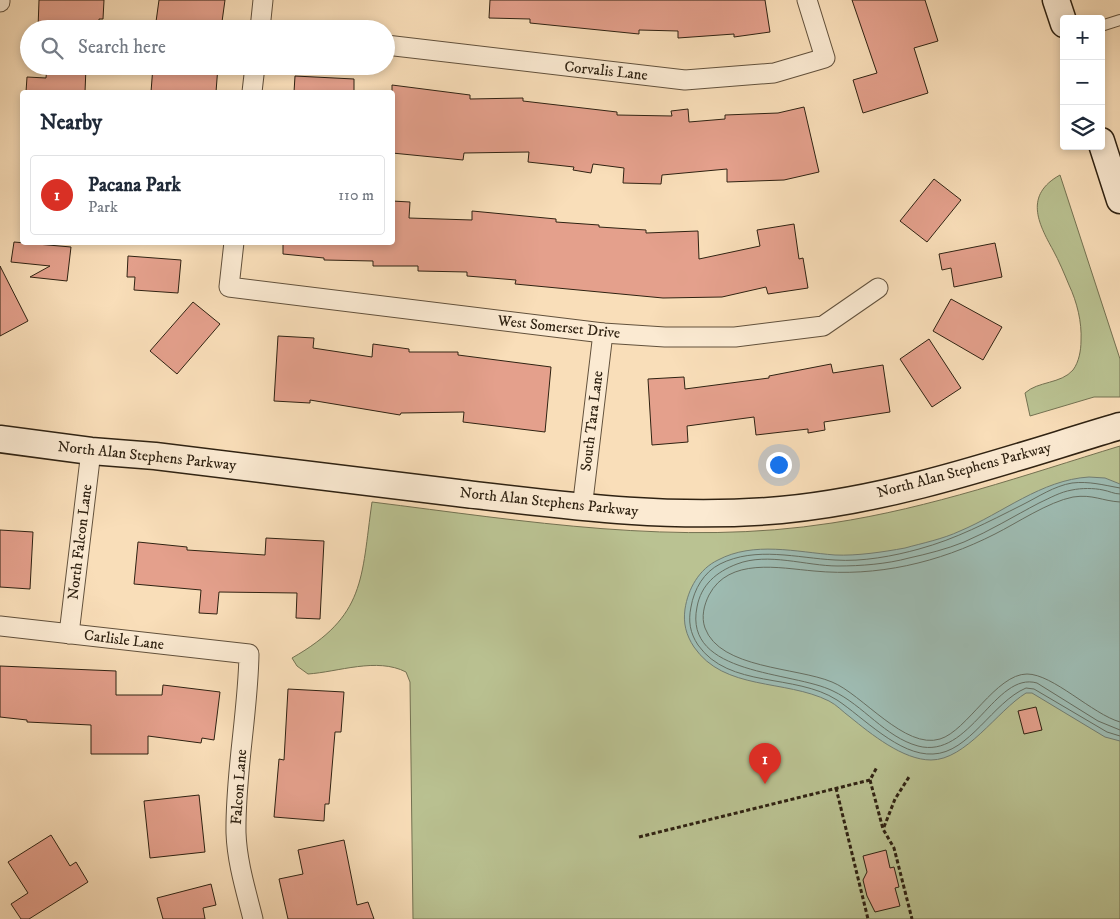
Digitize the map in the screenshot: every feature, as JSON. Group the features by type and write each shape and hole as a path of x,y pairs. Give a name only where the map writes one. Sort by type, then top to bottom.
{"street":[{"path":"261,20 263,0"},
{"name":"Corvalis Lane","path":"395,47 685,80 774,73 825,58 806,0"},
{"path":"1056,0 1061,15"},
{"path":"252,90 254,75"},
{"path":"1104,150 1120,200"},
{"name":"West Somerset Drive","path":"234,245 229,287 603,333 665,337 734,337 823,326 878,288"},
{"name":"South Tara Lane","path":"582,509 603,333"},
{"name":"North Alan Stephens Parkway","path":"0,439 91,451 155,456 582,509 711,514 781,510 850,500 916,487 1120,426"},
{"name":"North Falcon Lane","path":"69,634 91,451"},
{"name":"Carlisle Lane","path":"0,626 249,654"},
{"name":"Falcon Lane","path":"249,654 248,689 237,787 236,835 242,877 253,919"}],"lane":[{"path":"1105,25 1120,20"}],"path":[{"path":"877,767 870,780 883,829 894,848 912,919"},
{"path":"883,829 895,799 909,777"},
{"path":"639,837 870,780"},
{"path":"836,788 868,919"}],"green space":[{"path":"1060,175 1120,359 1120,397 1094,397 1030,416 1025,393 1036,386 1068,375 1077,363 1081,348 1081,327 1077,305 1043,230 1037,210 1038,200 1042,191"},
{"path":"1120,446 1120,919 413,919 410,682 406,672 383,666 370,666 308,674 297,666 292,658 334,627 347,610 356,593 365,553 372,502 602,529 717,533 775,530 869,517 942,500"}],"water":[{"path":"1105,478 1120,484 1120,741 1105,737 1032,693 1026,693 969,744 957,752 944,758 920,759 909,756 888,745 829,701 794,689 738,678 722,671 707,661 694,647 687,633 684,619 685,609 692,587 700,574 711,564 732,554 761,549 775,549 852,555 905,548 953,534 976,524 1023,498 1055,484 1071,479"}],"building":[{"path":"39,0 104,0 103,19 38,20"},
{"path":"159,0 225,0 222,20 156,20"},
{"path":"490,0 765,0 770,32 734,37 734,34 678,38 678,31 639,30 639,34 530,23 530,19 489,18"},
{"path":"852,0 925,0 938,41 914,48 928,93 863,113 853,80 877,73"},
{"path":"46,75 86,75 85,90 26,90 27,77 46,78"},
{"path":"152,75 217,75 216,90 151,90"},
{"path":"295,76 354,79 354,90 294,90"},
{"path":"392,85 470,95 470,99 523,98 523,101 617,112 617,115 672,116 671,111 688,109 689,122 725,119 725,115 778,113 804,107 819,172 784,180 727,182 727,169 662,175 661,184 623,183 624,168 593,164 591,173 573,170 574,167 528,162 529,152 464,153 463,160 395,153 395,90 392,90"},
{"path":"934,179 961,200 927,242 900,221"},
{"path":"395,201 410,202 409,218 472,220 472,211 556,219 556,222 599,225 599,227 646,230 646,233 698,231 699,259 760,246 757,230 794,224 799,259 803,258 808,288 768,294 766,287 722,297 663,298 515,284 516,280 467,276 467,272 418,271 418,266 373,266 373,261 324,260 324,258 283,254 283,245 395,245"},
{"path":"14,242 20,243 20,245 71,247 67,281 30,277 50,266 11,262"},
{"path":"995,243 1002,277 954,287 951,268 942,270 939,254"},
{"path":"128,256 181,260 178,293 134,290 135,277 127,277"},
{"path":"0,266 28,321 0,336"},
{"path":"951,299 1002,327 983,360 933,331"},
{"path":"193,302 220,324 177,374 150,351"},
{"path":"278,336 314,338 313,348 372,357 373,344 409,349 409,352 458,352 458,355 551,367 545,432 463,422 464,412 401,413 400,415 310,400 310,403 274,401"},
{"path":"929,339 961,388 932,407 900,359"},
{"path":"831,364 833,373 883,365 890,412 824,422 825,430 808,433 808,429 756,435 754,417 687,426 688,442 652,445 648,379 684,377 685,389 769,378 769,376"},
{"path":"0,530 33,532 30,589 0,587"},
{"path":"266,538 324,541 320,619 296,618 297,593 219,592 217,614 199,613 201,590 134,584 138,542 187,547 187,550 265,555"},
{"path":"0,666 116,671 116,695 162,695 163,685 220,692 214,740 202,738 201,743 148,736 148,754 91,754 91,725 27,722 27,720 0,717"},
{"path":"288,689 344,692 341,732 335,732 329,804 325,804 324,821 274,817 279,759 284,760"},
{"path":"1036,707 1042,730 1024,734 1018,711"},
{"path":"199,795 205,852 150,858 144,801"},
{"path":"51,835 70,866 76,862 88,882 29,919 21,919 11,904 28,893 8,862"},
{"path":"344,840 357,905 368,902 374,919 288,919 279,879 303,874 298,850"},
{"path":"886,850 890,868 894,867 899,887 895,888 900,906 875,912 867,896 863,880 867,872 863,856"},
{"path":"211,884 216,905 203,908 205,919 163,919 157,898"}],"place":[{"name":"Pacana Park","path":"765,784"}]}
